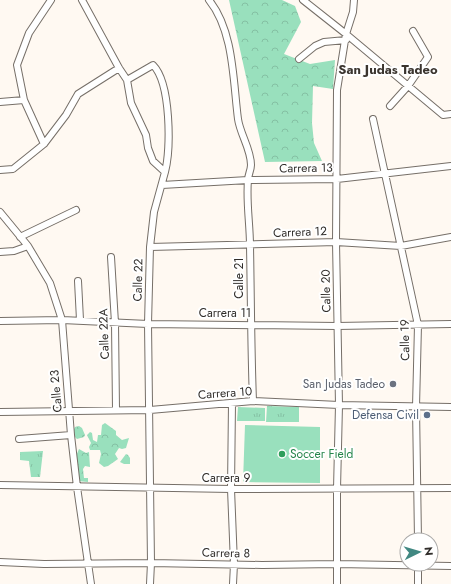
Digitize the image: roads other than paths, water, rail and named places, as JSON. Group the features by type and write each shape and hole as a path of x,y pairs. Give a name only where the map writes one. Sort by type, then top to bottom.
{"street":[{"path":"44,144 24,100 17,65 29,33 51,0"},
{"path":"82,0 119,68 128,80 131,103 146,135 148,148 153,161 165,172"},
{"name":"Calle 21","path":"209,0 215,7 227,37 232,65 238,122 247,146 251,164 248,180 250,324 253,401"},
{"path":"303,0 346,37 444,115 451,114"},
{"name":"Calle 20","path":"337,584 339,405 336,242 337,90 346,37 353,12 354,0"},
{"path":"390,106 408,86 428,57 413,31"},
{"path":"299,59 315,46 324,42 346,37"},
{"name":"Calle 22","path":"128,80 153,65 161,80 168,109 168,160 154,212 150,247 148,324 152,562 150,584"},
{"path":"0,170 13,169 44,144 66,115 78,94 119,68"},
{"path":"0,102 24,100"},
{"name":"Calle 19","path":"372,119 418,325 416,407 418,532"},
{"name":"Carrera 13","path":"162,185 248,180 337,179 451,166"},
{"path":"20,237 76,210"},
{"name":"Calle 23","path":"0,212 28,246 50,283 62,320 71,435 91,584"},
{"name":"Carrera 12","path":"150,247 336,242 401,246 451,237"},
{"path":"0,252 14,251 28,246"},
{"name":"Calle 22A","path":"111,257 115,323 116,410"},
{"path":"78,281 80,320"},
{"name":"Carrera 11","path":"0,321 80,320 148,324 337,326 451,324"},
{"name":"Carrera 10","path":"0,412 150,410 253,401 339,405 451,407"},
{"path":"232,403 231,489 234,564 233,584"},
{"path":"19,439 71,435"},
{"name":"Carrera 9","path":"0,486 231,489 451,488"},
{"name":"Carrera 8","path":"0,562 44,564 152,562 399,565"},
{"name":"Carrera 8","path":"439,566 451,566"},
{"path":"418,572 418,584"}],"place":[{"name":"San Judas Tadeo","path":"393,384"},
{"name":"Defensa Civil","path":"427,415"},
{"name":"Soccer Field","path":"282,454"}],"district":[{"name":"San Judas Tadeo","path":"388,69"}]}
